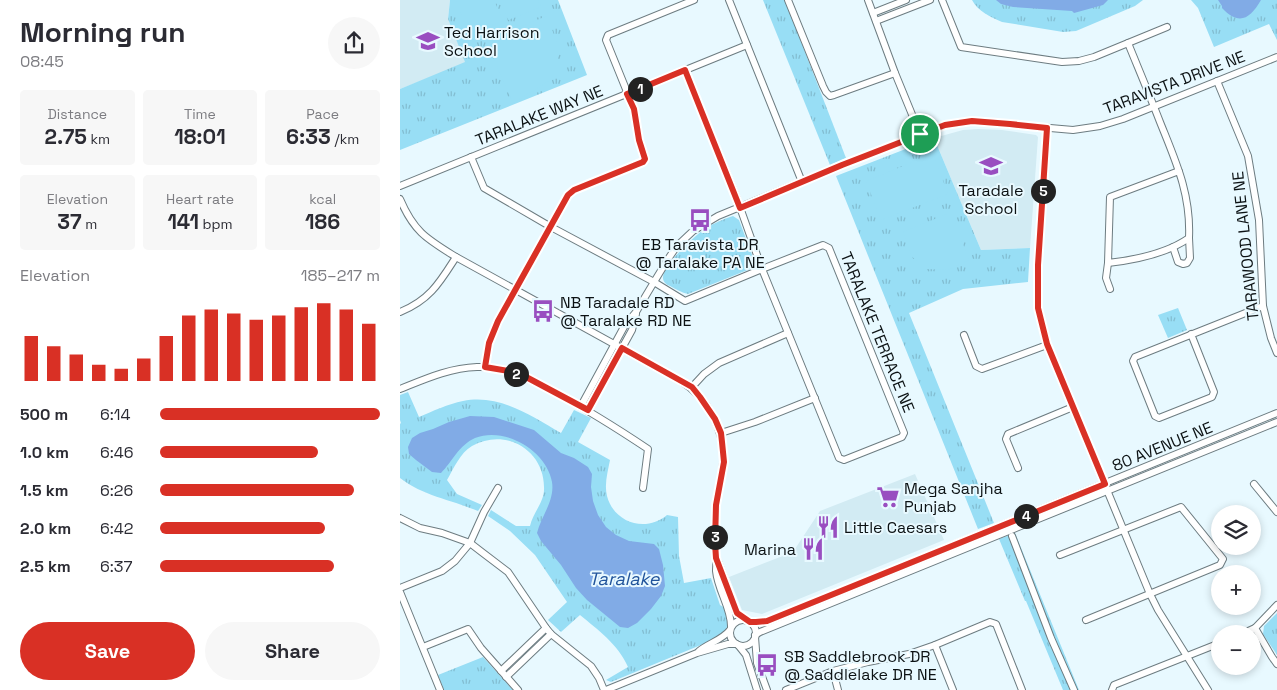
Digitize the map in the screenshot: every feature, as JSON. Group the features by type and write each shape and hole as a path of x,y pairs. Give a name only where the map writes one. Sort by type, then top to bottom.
{"street":[{"path":"485,367 489,343 498,321 571,192 643,162 645,159 639,140 634,109 606,40 608,35 694,0"},
{"path":"729,0 802,182"},
{"path":"788,0 823,86 830,96 895,73"},
{"path":"868,0 920,134"},
{"path":"873,13 906,0"},
{"path":"876,21 930,0"},
{"path":"942,0 961,47 1062,62 1079,61 1094,57 1168,27"},
{"path":"1128,43 1185,187 1189,214 1190,258 1187,264 1178,262 1173,247"},
{"name":"TARALAKE WAY NE","path":"400,186 746,45"},
{"name":"TARAVISTA DRIVE NE","path":"581,406 626,325 677,246 693,232 718,216 945,125 972,121 1073,130 1100,126 1154,107 1277,57"},
{"name":"TARALAKE TERRACE NE","path":"685,70 762,268 839,458 844,460 902,437 904,433 829,248 823,245 762,268"},
{"name":"TARAWOOD LANE NE","path":"1217,81 1248,156 1259,220 1263,306 1277,353"},
{"path":"1047,128 1038,265 1038,308 1047,344 1150,594 1208,690"},
{"path":"471,157 484,188 685,301 762,268"},
{"path":"1110,289 1106,278 1110,197 1179,171"},
{"path":"400,199 409,220 428,240 692,387 708,407 721,433 724,462 716,505 716,572 730,616 730,636 746,655 757,690"},
{"path":"1108,263 1142,257 1173,247 1189,238"},
{"path":"400,312 428,295 456,257"},
{"path":"1191,334 1214,392 1212,397 1159,418 1155,416 1133,362 1135,357 1191,334 1263,306"},
{"name":"TARAVISTA DRIVE NE","path":"588,410 632,330 636,312"},
{"path":"692,387 704,374 719,363 788,333"},
{"path":"964,335 976,366 982,369 1047,344"},
{"path":"401,387 459,368 485,367 514,372 588,410 648,450 643,488"},
{"path":"721,433 755,422 814,398"},
{"path":"1018,468 1006,439 1008,434 1073,407"},
{"name":"80 AVENUE NE","path":"748,621 767,621 1277,413"},
{"name":"80 AVENUE NE","path":"755,636 760,632 1277,422"},
{"path":"1254,484 1277,512"},
{"path":"440,690 400,590 449,566 470,543 484,512 498,488"},
{"path":"1060,555 1181,507 1223,558 1220,565 1086,620"},
{"path":"400,518 420,528 442,533 470,543 508,572 546,628 591,666 605,690 698,653 728,644 746,646 750,644 755,636"},
{"path":"1012,536 1051,638 1074,690"},
{"path":"716,558 737,613 754,627 757,663 767,690"},
{"path":"1258,625 1277,605"},
{"path":"698,653 707,645 725,636 736,622 748,621"},
{"path":"786,690 833,671 909,654 990,622 996,624 1022,690"},
{"path":"500,671 546,628"},
{"path":"423,647 468,629 481,648 518,690"},
{"path":"506,677 552,634"},
{"path":"1261,638 1277,664"},
{"path":"935,645 953,690"},
{"path":"1112,690 1114,685 1211,647"},
{"path":"833,671 838,690"}],"shaded area":[{"name":"Ted Harrison School","path":"400,0 450,0 448,19 466,63 400,89"},
{"name":"Taradale School","path":"963,130 1002,130 1036,135 1038,137 1030,248 981,250 934,138"},
{"path":"915,474 944,540 762,614 742,610 729,577 793,552 820,511"}],"green space":[{"path":"450,0 558,0 587,75 400,150 400,89 465,62 448,19"},
{"path":"456,0 494,0 503,21 469,34"},
{"path":"500,0 538,0 541,7 508,20"},
{"path":"763,0 785,0 846,158 830,165"},
{"path":"972,0 1143,0 1135,6 1076,31 1063,32 1002,22 989,16"},
{"path":"1191,0 1277,0 1277,40 1269,24 1214,47 1198,8"},
{"path":"547,16 557,43 557,65 549,81 513,103 487,44 490,38"},
{"path":"934,138 981,250 1030,248 1028,282 963,289 909,313 994,523 978,529 836,176"},
{"path":"933,154 948,194 881,220 866,181"},
{"path":"947,214 953,217 969,260 948,270 927,269 911,256 903,232"},
{"path":"733,216 739,220 754,260 753,266 750,269 688,294 665,283 664,273 673,259 687,244 708,227"},
{"path":"1178,308 1187,330 1168,338 1158,315"},
{"path":"408,392 419,417 452,404 477,400 502,403 538,419 561,433 574,410 591,418 578,442 610,460 606,487 611,505 616,513 624,519 641,524 659,520 667,515 678,517 679,556 684,583 711,578 720,605 725,608 727,627 723,634 713,640 611,682 606,680 628,667 619,651 580,615 561,632 548,620 567,602 535,555 510,531 488,516 491,510 516,526 530,526 544,492 542,474 537,462 530,453 509,441 497,439 485,441 468,449 458,461 447,480 457,494 482,505 478,511 418,489 400,478 400,395"},
{"path":"1015,533 1079,690 1063,690 999,539"},
{"path":"1277,613 1277,655 1263,634 1264,626"},
{"path":"483,657 513,690 444,690 438,675"}],"water":[{"path":"996,0 1108,0 1103,5 1074,13 1072,11 1013,7 1001,4"},
{"path":"1218,0 1261,0 1253,12 1244,18 1239,18 1228,14"},
{"name":"Taralake","path":"470,416 494,417 534,430 561,453 574,458 588,467 592,474 593,501 598,515 606,527 616,535 629,541 654,544 659,549 665,586 661,596 637,623 628,628 620,627 587,600 541,541 537,533 550,502 552,482 542,460 533,451 511,438 487,435 475,438 464,445 441,473 432,472 409,454 408,447 412,438 420,433"}],"place":[{"name":"Ted Harrison School","path":"428,41"},
{"name":"Taradale School","path":"991,166"},
{"name":"EB Taravista DR @ Taralake PA NE","path":"700,220"},
{"name":"NB Taradale RD @ Taralake RD NE","path":"543,311"},
{"name":"Mega Sanjha Punjab","path":"888,497"},
{"name":"Little Caesars","path":"828,527"},
{"name":"Marina","path":"813,549"},
{"name":"SB Saddlebrook DR @ Saddlelake DR NE","path":"767,665"}],"route":[{"path":"685,70 740,208 920,134 945,125 972,121 1047,128 1038,265 1038,308 1047,344 1105,484 767,621 750,622 737,613 716,558 716,505 724,462 721,433 708,407 692,387 622,348 588,410 514,372 485,367 489,343 515,289 568,195 574,190 643,162 645,159 639,140 634,109 627,94 685,70"}]}
